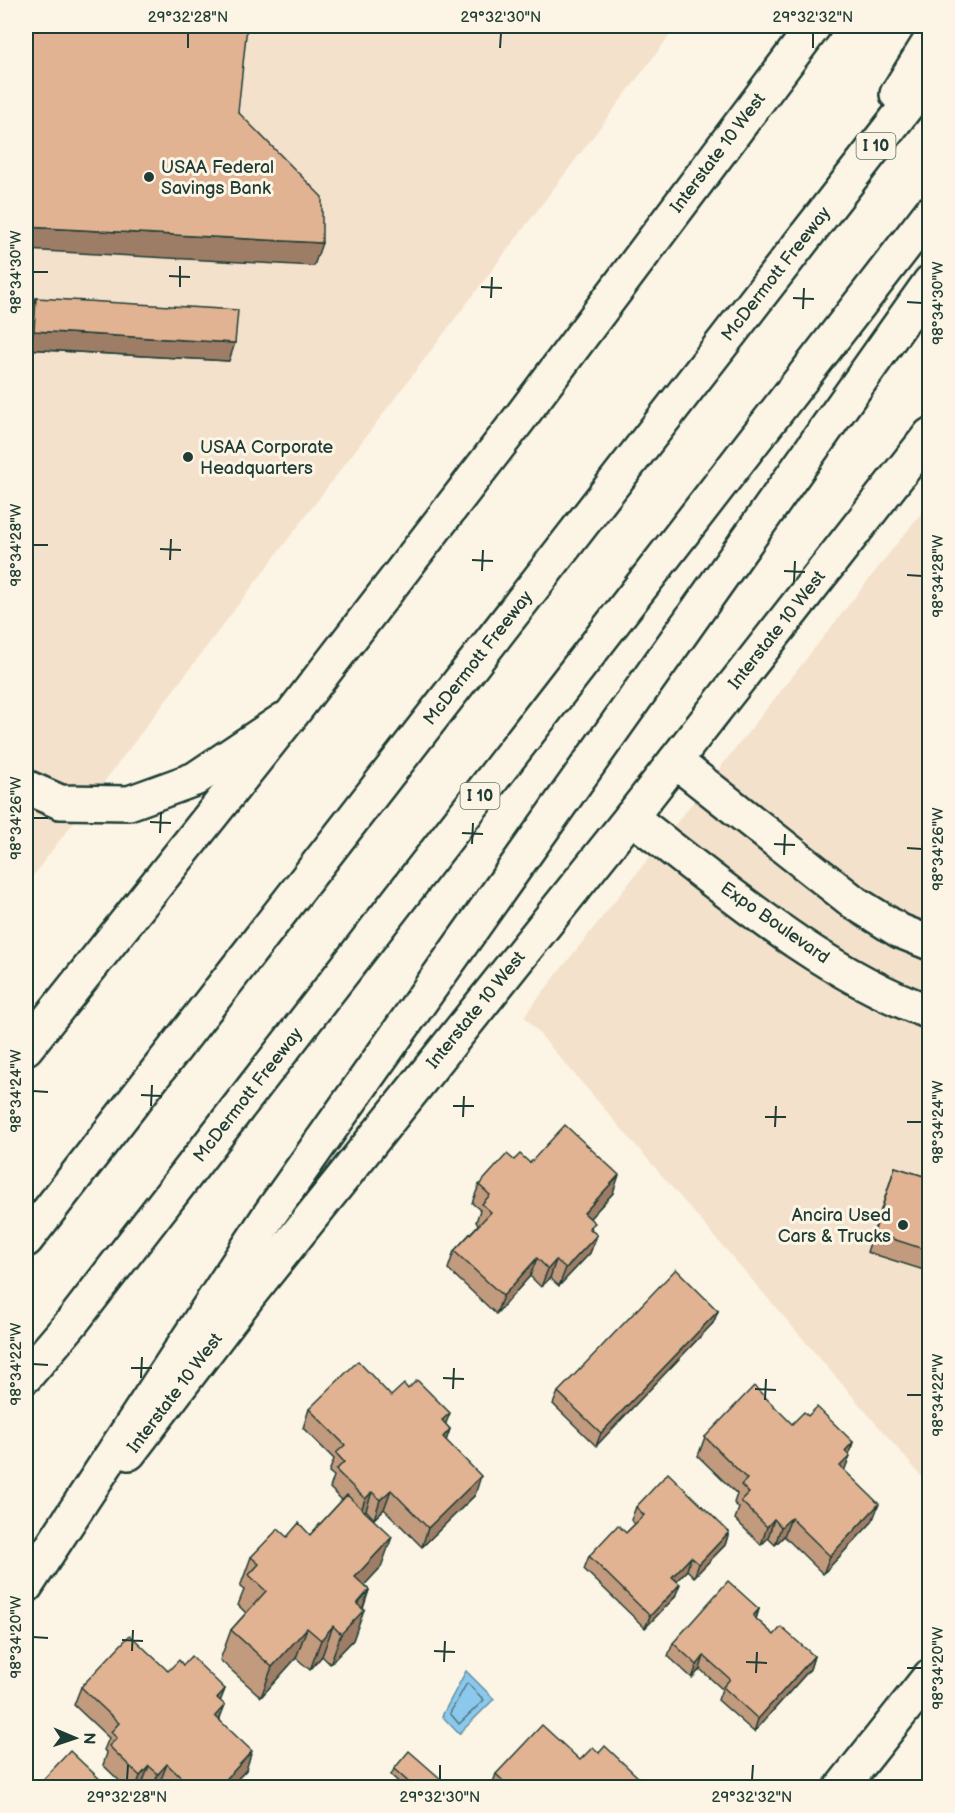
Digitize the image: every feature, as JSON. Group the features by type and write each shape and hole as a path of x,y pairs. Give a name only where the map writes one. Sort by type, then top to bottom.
{"main road":[{"name":"Interstate 10 West","path":"26,1048 292,714 520,418 814,26"},
{"path":"822,216 930,41"},
{"name":"McDermott Freeway","path":"26,1240 930,76"},
{"name":"McDermott Freeway","path":"26,1377 73,1321 930,213"},
{"path":"26,1587 270,1214 930,282"},
{"name":"Interstate 10 West","path":"26,1587 249,1295 631,817 930,435"},
{"path":"26,787 60,802 129,803 195,779 292,714"},
{"path":"675,761 855,903 900,931 930,943"},
{"name":"Expo Boulevard","path":"631,817 806,948 869,984 930,1012"},
{"path":"841,1788 930,1676"}],"shaded area":[{"name":"USAA Corporate Headquarters","path":"26,26 677,26 26,885"},
{"path":"929,503 929,1485 524,1016"}],"water":[{"path":"466,1671 494,1699 459,1734 442,1716"}],"building":[{"name":"USAA Federal Savings Bank","path":"26,26 247,26 238,112 322,197 322,243 26,227"},
{"path":"36,298 238,310 235,343 34,331"},
{"path":"565,1125 619,1175 584,1213 595,1223 589,1228 597,1235 566,1268 556,1260 548,1269 537,1258 503,1296 454,1251 491,1212 482,1204 490,1195 479,1185 507,1154 514,1160 520,1154 530,1163"},
{"name":"Ancira Used Cars & Trucks","path":"895,1167 930,1178 930,1251 874,1233"},
{"path":"676,1269 718,1311 601,1433 558,1392"},
{"path":"358,1361 391,1396 404,1384 408,1389 417,1380 450,1413 442,1420 450,1429 443,1437 481,1476 428,1528 391,1490 380,1500 372,1492 365,1499 336,1470 344,1462 336,1453 345,1445 309,1409"},
{"path":"754,1386 792,1424 804,1412 808,1416 817,1407 853,1442 845,1451 850,1456 840,1466 879,1504 830,1556 791,1518 781,1527 774,1519 767,1527 741,1501 749,1493 741,1485 747,1479 705,1437"},
{"path":"668,1473 729,1532 699,1564 691,1557 672,1577 680,1584 650,1616 589,1556 618,1525 626,1533 644,1515 636,1507"},
{"path":"347,1495 392,1537 355,1577 369,1590 357,1604 364,1610 341,1634 333,1626 321,1640 307,1628 272,1667 231,1630 266,1591 249,1575 259,1564 251,1557 278,1529 287,1537 299,1523 310,1535"},
{"path":"728,1581 759,1609 753,1616 774,1635 781,1627 814,1656 758,1719 723,1687 730,1679 704,1656 697,1665 673,1643"},
{"path":"130,1635 168,1671 179,1660 183,1665 191,1656 225,1689 217,1698 225,1705 215,1716 252,1751 218,1788 192,1788 167,1764 158,1774 149,1766 140,1776 109,1746 117,1738 111,1732 119,1723 81,1687"},
{"path":"542,1725 580,1760 593,1747 599,1753 605,1746 640,1779 633,1786 634,1788 510,1788 496,1774"},
{"path":"70,1751 107,1786 106,1788 35,1788"},
{"path":"409,1751 442,1780 435,1788 415,1788 394,1769"}],"place":[{"name":"USAA Federal Savings Bank","path":"149,177"},
{"name":"USAA Corporate Headquarters","path":"188,457"},
{"name":"Ancira Used Cars & Trucks","path":"903,1225"}]}
